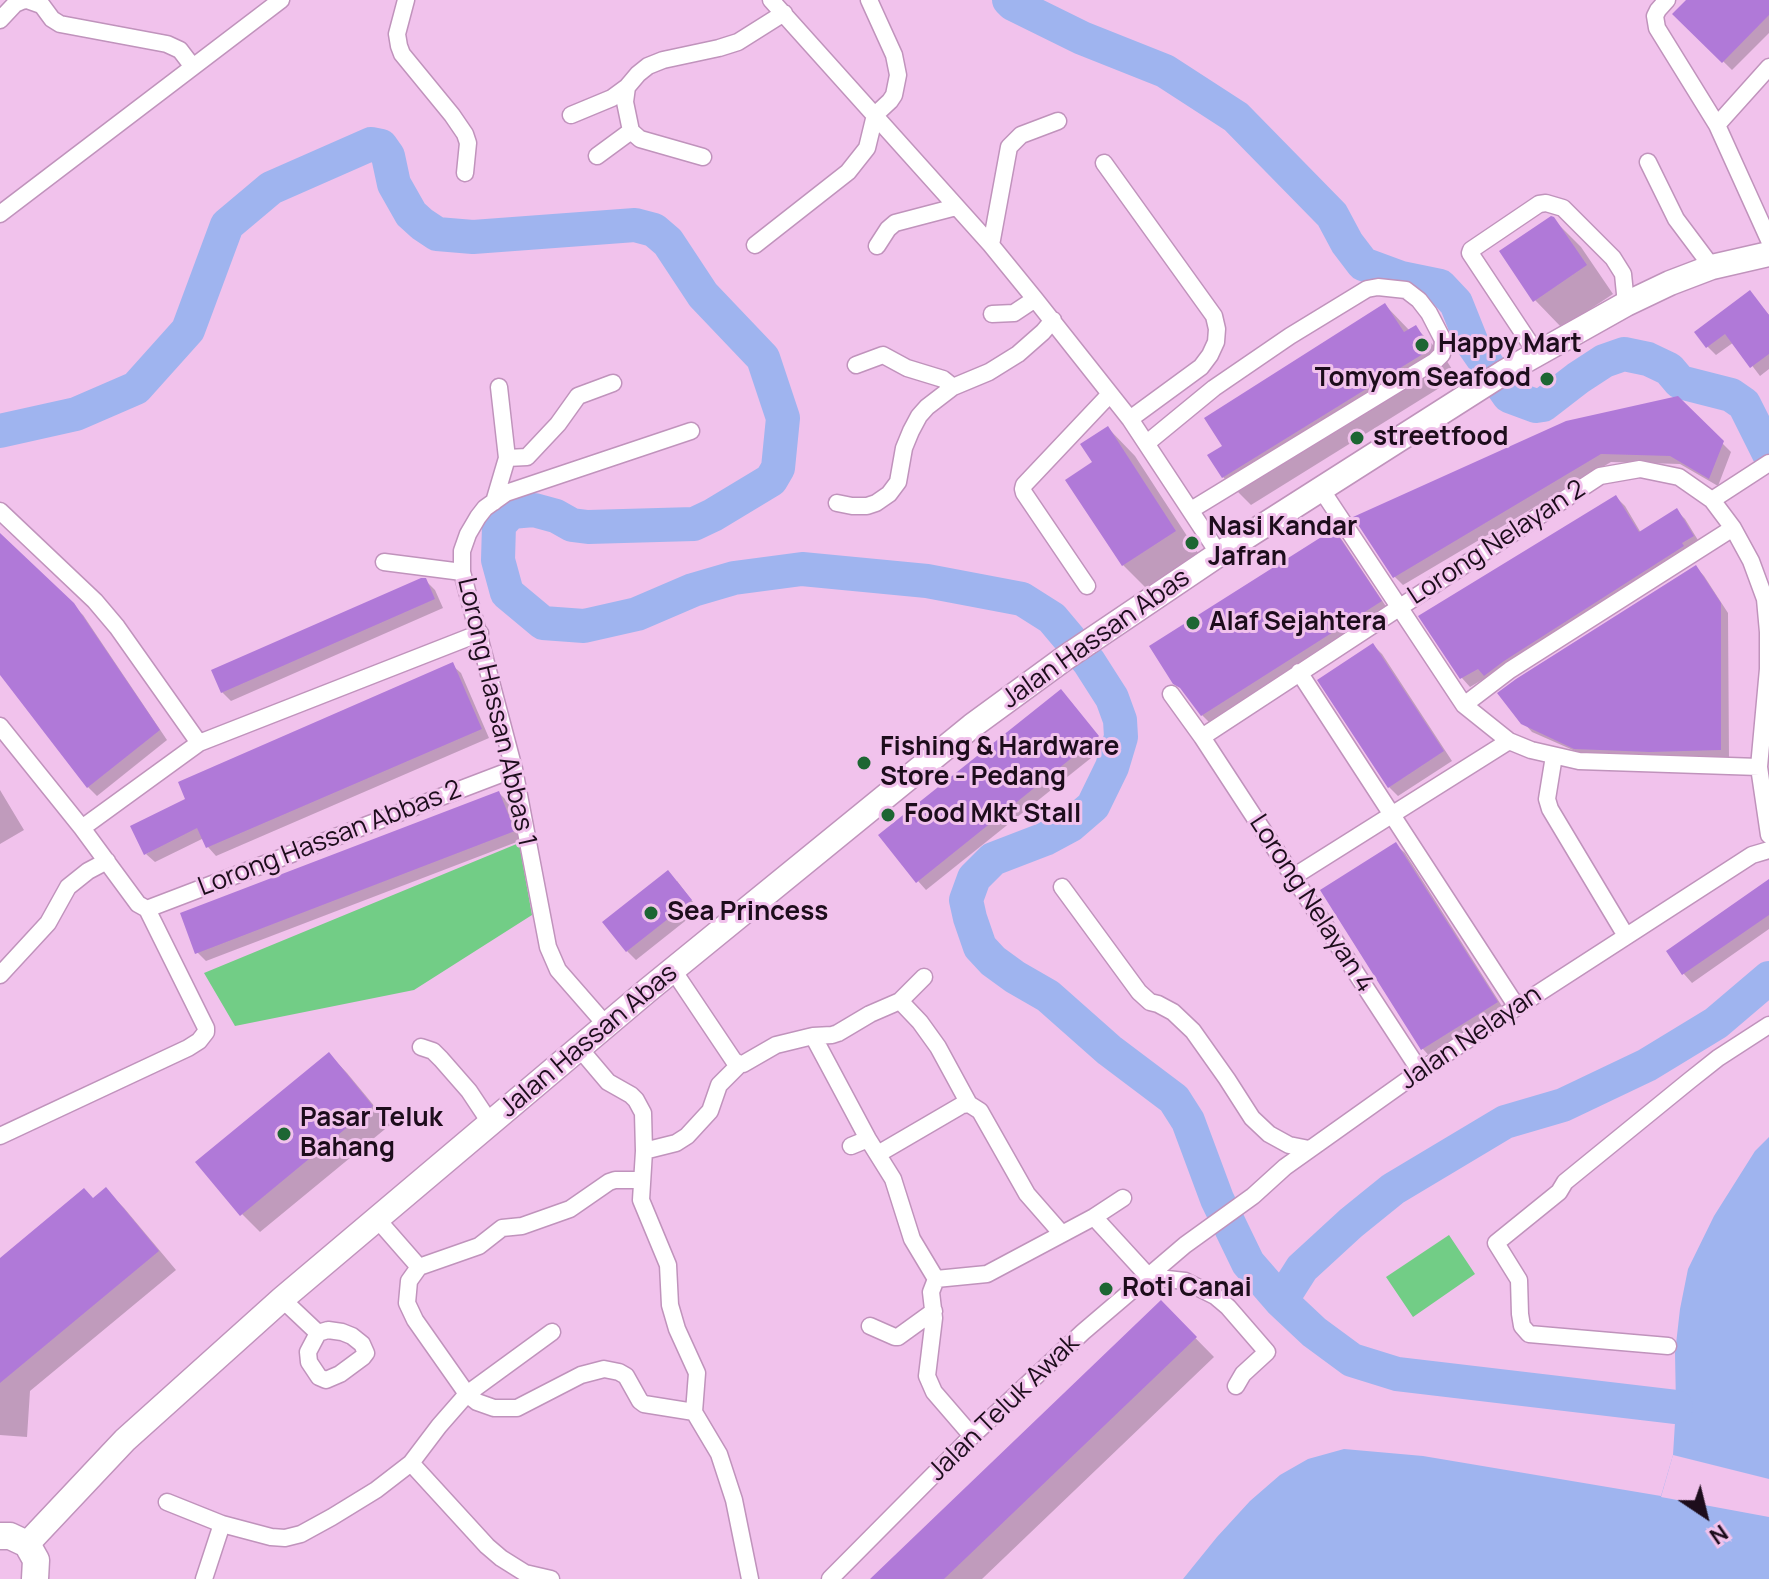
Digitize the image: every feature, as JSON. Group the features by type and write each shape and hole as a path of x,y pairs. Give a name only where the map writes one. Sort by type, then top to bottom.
{"main road":[{"name":"Jalan Hassan Abas","path":"27,1544 125,1440 282,1299 606,1025 972,726 1095,637 1219,554 1503,373 1670,283 1712,267 1769,254"},
{"path":"0,1536 19,1539 27,1544 36,1560 35,1579"}],"street":[{"path":"0,20 15,4 27,0 39,3 60,24 175,47 193,67"},
{"path":"0,214 281,0"},
{"path":"406,0 397,34 399,46 402,54 465,134 468,143 465,173"},
{"path":"771,0 991,245 1053,320 1130,419 1219,554"},
{"path":"755,245 848,172 867,148 875,115 894,95 898,75 894,55 869,0"},
{"path":"1667,0 1655,16 1657,28 1717,125 1769,240"},
{"path":"571,115 612,98 648,66 738,42 784,13"},
{"path":"1717,125 1769,67"},
{"path":"627,87 625,102 631,131 642,141 703,157"},
{"path":"991,245 1009,147 1021,135 1058,121"},
{"path":"597,156 631,131"},
{"path":"1648,162 1676,219 1712,267"},
{"path":"1104,163 1214,316 1217,329 1216,342 1201,367 1130,419"},
{"path":"1537,354 1470,253 1539,204 1563,208 1613,258 1623,274 1626,304"},
{"path":"877,246 895,223 956,207"},
{"path":"1147,443 1214,388 1367,289 1406,290 1429,313 1443,340 1442,354 1435,361 1191,510"},
{"path":"992,314 1016,312 1035,299"},
{"path":"837,503 867,506 889,494 898,482 904,448 919,416 934,400 1018,354 1053,320"},
{"path":"856,365 883,355 907,368 943,379 953,387"},
{"path":"507,458 527,457 558,424 578,396 613,383"},
{"path":"494,502 507,458 499,387"},
{"path":"1087,586 1023,489 1110,394"},
{"name":"Lorong Hassan Abbas 1","path":"606,1025 558,970 548,947 514,769 462,572 462,551 478,517 506,493 691,431"},
{"path":"1712,500 1766,464"},
{"name":"Lorong Nelayan 2","path":"1202,737 1600,476 1640,469 1679,477 1712,500 1733,528 1751,561 1765,599 1768,669 1759,767 1769,835"},
{"path":"1321,489 1464,705 1509,741 1554,756 1607,764 1759,767"},
{"path":"0,511 95,601 199,743"},
{"path":"1464,705 1510,670 1733,528"},
{"path":"384,562 462,572"},
{"path":"82,828 199,743 480,633"},
{"path":"1299,672 1517,1007"},
{"name":"Lorong Nelayan 4","path":"1171,694 1420,1071"},
{"path":"0,726 138,904 147,909 205,1023 206,1032 188,1048 0,1136"},
{"path":"1293,877 1509,741"},
{"path":"1554,756 1547,799 1550,809 1626,936"},
{"name":"Lorong Hassan Abbas 2","path":"147,909 514,769"},
{"name":"Jalan Nelayan","path":"1185,1245 1253,1196 1309,1149 1420,1071 1752,855 1769,850"},
{"path":"0,975 48,923 68,887 107,861"},
{"path":"1062,887 1139,992 1150,1002 1173,1012 1193,1031 1252,1118 1269,1134 1289,1145 1309,1149"},
{"path":"673,970 734,1061 740,1064"},
{"path":"644,1151 676,1143 687,1136 710,1111 719,1085 740,1064 776,1045 838,1033 900,1001 924,977"},
{"path":"900,1001 938,1047 969,1104 980,1111 1027,1194 1062,1234"},
{"path":"1668,1346 1529,1334 1522,1326 1519,1280 1496,1243 1689,1081 1769,1025"},
{"path":"813,1036 893,1179 912,1239 936,1279"},
{"path":"421,1047 433,1051 441,1059 469,1091 491,1124"},
{"path":"580,1049 608,1082 631,1095 643,1113 643,1206 668,1265 670,1305 697,1373 694,1412 719,1454 734,1500 750,1579"},
{"path":"878,1154 962,1105 969,1104"},
{"path":"851,1146 868,1139"},
{"path":"642,1180 609,1182 570,1209 522,1226 502,1228 479,1246 419,1267 409,1281 407,1303 415,1320 467,1394 477,1402 494,1408 517,1408 581,1375 604,1369 626,1376 644,1404 694,1412"},
{"path":"936,1279 987,1274 1094,1217 1123,1198"},
{"path":"1094,1217 1149,1277 1185,1281 1215,1296 1267,1352 1243,1374 1236,1386"},
{"path":"377,1219 419,1267"},
{"name":"Jalan Teluk Awak","path":"830,1579 972,1436 1083,1332 1185,1245"},
{"path":"936,1279 931,1292 934,1311 927,1376 940,1401 972,1436"},
{"path":"282,1299 318,1333"},
{"path":"870,1326 898,1337 934,1311"},
{"path":"167,1502 222,1524 271,1537 301,1534 376,1490 411,1463 467,1394 552,1332"},
{"path":"411,1463 501,1558 525,1573 551,1579"},
{"path":"204,1579 222,1524"}],"green space":[{"path":"519,843 532,915 414,990 235,1026 204,973"},
{"path":"1449,1235 1475,1274 1413,1317 1386,1277"}],"water":[{"path":"1769,1137 1769,1579 1183,1579 1250,1501 1280,1475 1308,1459 1344,1449 1423,1456 1661,1496 1673,1455 1675,1353 1688,1269 1714,1216 1755,1151"}],"pier":[{"path":"1673,1455 1769,1479 1769,1517 1661,1497"}],"building":[{"path":"1686,0 1769,0 1769,15 1722,63 1672,14"},
{"path":"1551,216 1587,265 1533,302 1499,251"},
{"path":"1750,290 1769,315 1769,354 1750,368 1725,334 1706,348 1694,332"},
{"path":"1385,303 1404,332 1416,325 1431,349 1222,478 1207,455 1222,446 1204,418"},
{"path":"1678,396 1724,441 1709,479 1670,456 1601,454 1393,578 1353,517 1566,421"},
{"path":"1108,426 1176,531 1122,566 1065,480 1092,462 1080,444"},
{"path":"1616,495 1639,532 1677,508 1694,536 1682,543 1684,546 1484,676 1478,669 1460,679 1418,616"},
{"path":"1334,529 1382,601 1201,716 1180,688 1173,684 1149,646"},
{"path":"0,533 74,603 160,730 87,788 0,675"},
{"path":"1696,565 1721,603 1721,750 1650,752 1574,749 1521,724 1497,693 1516,679"},
{"path":"426,578 435,599 221,693 211,670"},
{"path":"1373,643 1444,751 1388,788 1317,680"},
{"path":"453,662 482,729 206,848 197,828 144,855 130,826 185,799 178,782"},
{"path":"1061,689 1099,736 916,883 878,835"},
{"path":"499,791 515,831 195,954 180,913"},
{"path":"1396,842 1498,1002 1421,1050 1320,890"},
{"path":"668,870 692,900 626,952 602,922"},
{"path":"1769,879 1769,915 1682,975 1666,951"},
{"name":"Pasar Teluk Bahang","path":"329,1052 373,1106 240,1216 195,1162"},
{"path":"106,1187 159,1251 0,1383 0,1258 84,1188 93,1198"},
{"path":"1161,1300 1197,1337 944,1579 870,1579"}],"waterway":[{"path":"1009,0 1082,38 1165,71 1236,117 1332,215 1363,264 1401,278 1440,286 1456,303 1472,343 1509,396 1536,406 1543,405 1604,361 1624,354 1648,359 1669,369 1680,382 1731,395 1744,404 1769,454"},
{"path":"0,431 76,414 136,388 188,330 227,225 271,188 371,144 381,146 388,156 394,184 411,214 437,234 473,237 635,225 654,230 668,242 703,295 763,358 783,418 778,468 771,480 694,524 588,527 572,525 556,516 534,510 511,512 499,525 498,560 507,593 543,623 584,626 637,614 693,590 734,578 802,569 927,581 1022,599 1052,618 1089,662 1112,698 1120,720 1121,737 1112,767 1093,806 1071,825 1045,839 993,859 974,878 966,900 980,947 1015,977 1048,996 1109,1050 1174,1099 1188,1121 1217,1199 1248,1263 1281,1301 1314,1332 1352,1360 1397,1374 1676,1407"},
{"path":"1281,1301 1302,1268 1393,1189 1505,1122 1563,1105 1647,1065 1716,1023 1769,978"}],"place":[{"name":"Happy Mart","path":"1422,345"},
{"name":"Tomyom Seafood","path":"1547,379"},
{"name":"streetfood","path":"1357,438"},
{"name":"Nasi Kandar Jafran","path":"1192,543"},
{"name":"Alaf Sejahtera","path":"1193,623"},
{"name":"Fishing & Hardware Store - Pedang","path":"864,763"},
{"name":"Food Mkt Stall","path":"888,815"},
{"name":"Sea Princess","path":"651,913"},
{"name":"Pasar Teluk Bahang","path":"284,1134"},
{"name":"Roti Canai","path":"1106,1289"}]}
